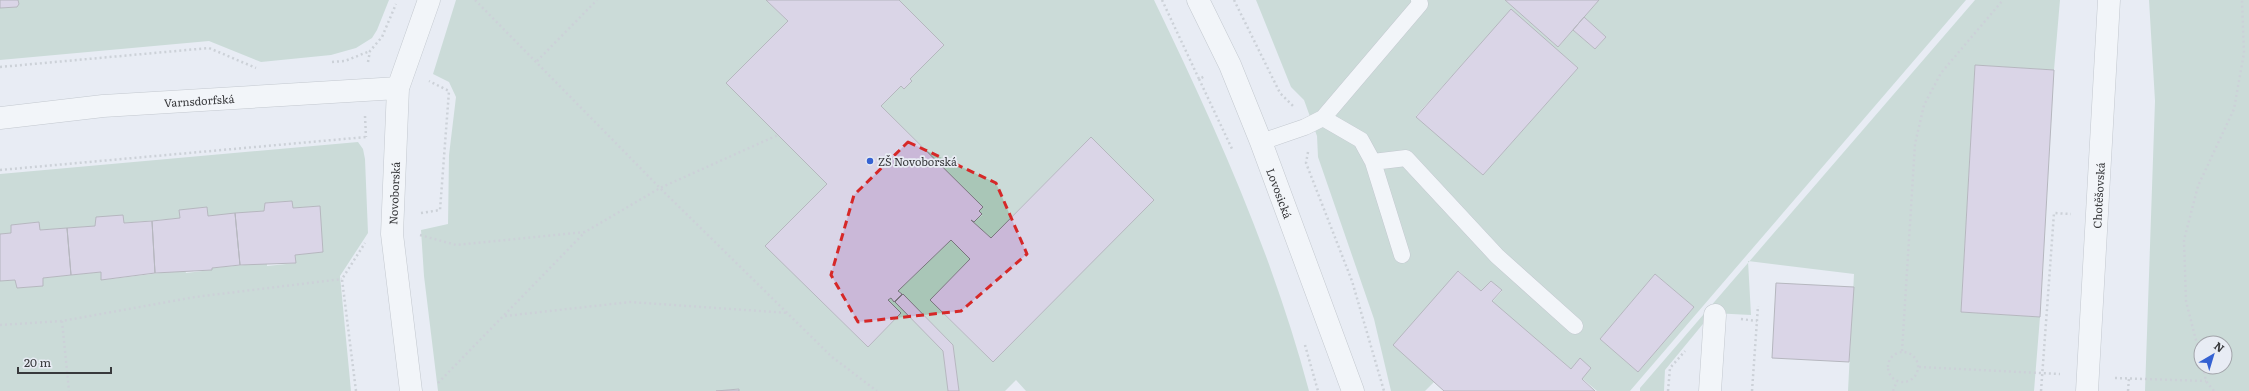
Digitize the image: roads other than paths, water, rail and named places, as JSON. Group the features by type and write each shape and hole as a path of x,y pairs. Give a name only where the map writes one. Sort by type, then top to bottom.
{"street":[{"name":"Novoborská","path":"411,391 392,234 398,88 429,0"},
{"name":"Lovosická","path":"1198,0 1230,65 1261,142 1353,391"},
{"name":"Chotěšovská","path":"2087,391 2109,0"},
{"name":"Varnsdorfská","path":"0,118 102,106 398,88"},
{"path":"1710,391 1715,315"}],"lane":[{"path":"1261,142 1305,127 1323,118 1420,4 1419,0"},
{"path":"1323,118 1361,140 1373,162 1402,255"},
{"path":"1373,162 1406,158 1497,256 1575,326"}],"place":[{"name":"ZŠ Novoborská","path":"870,161"}]}
